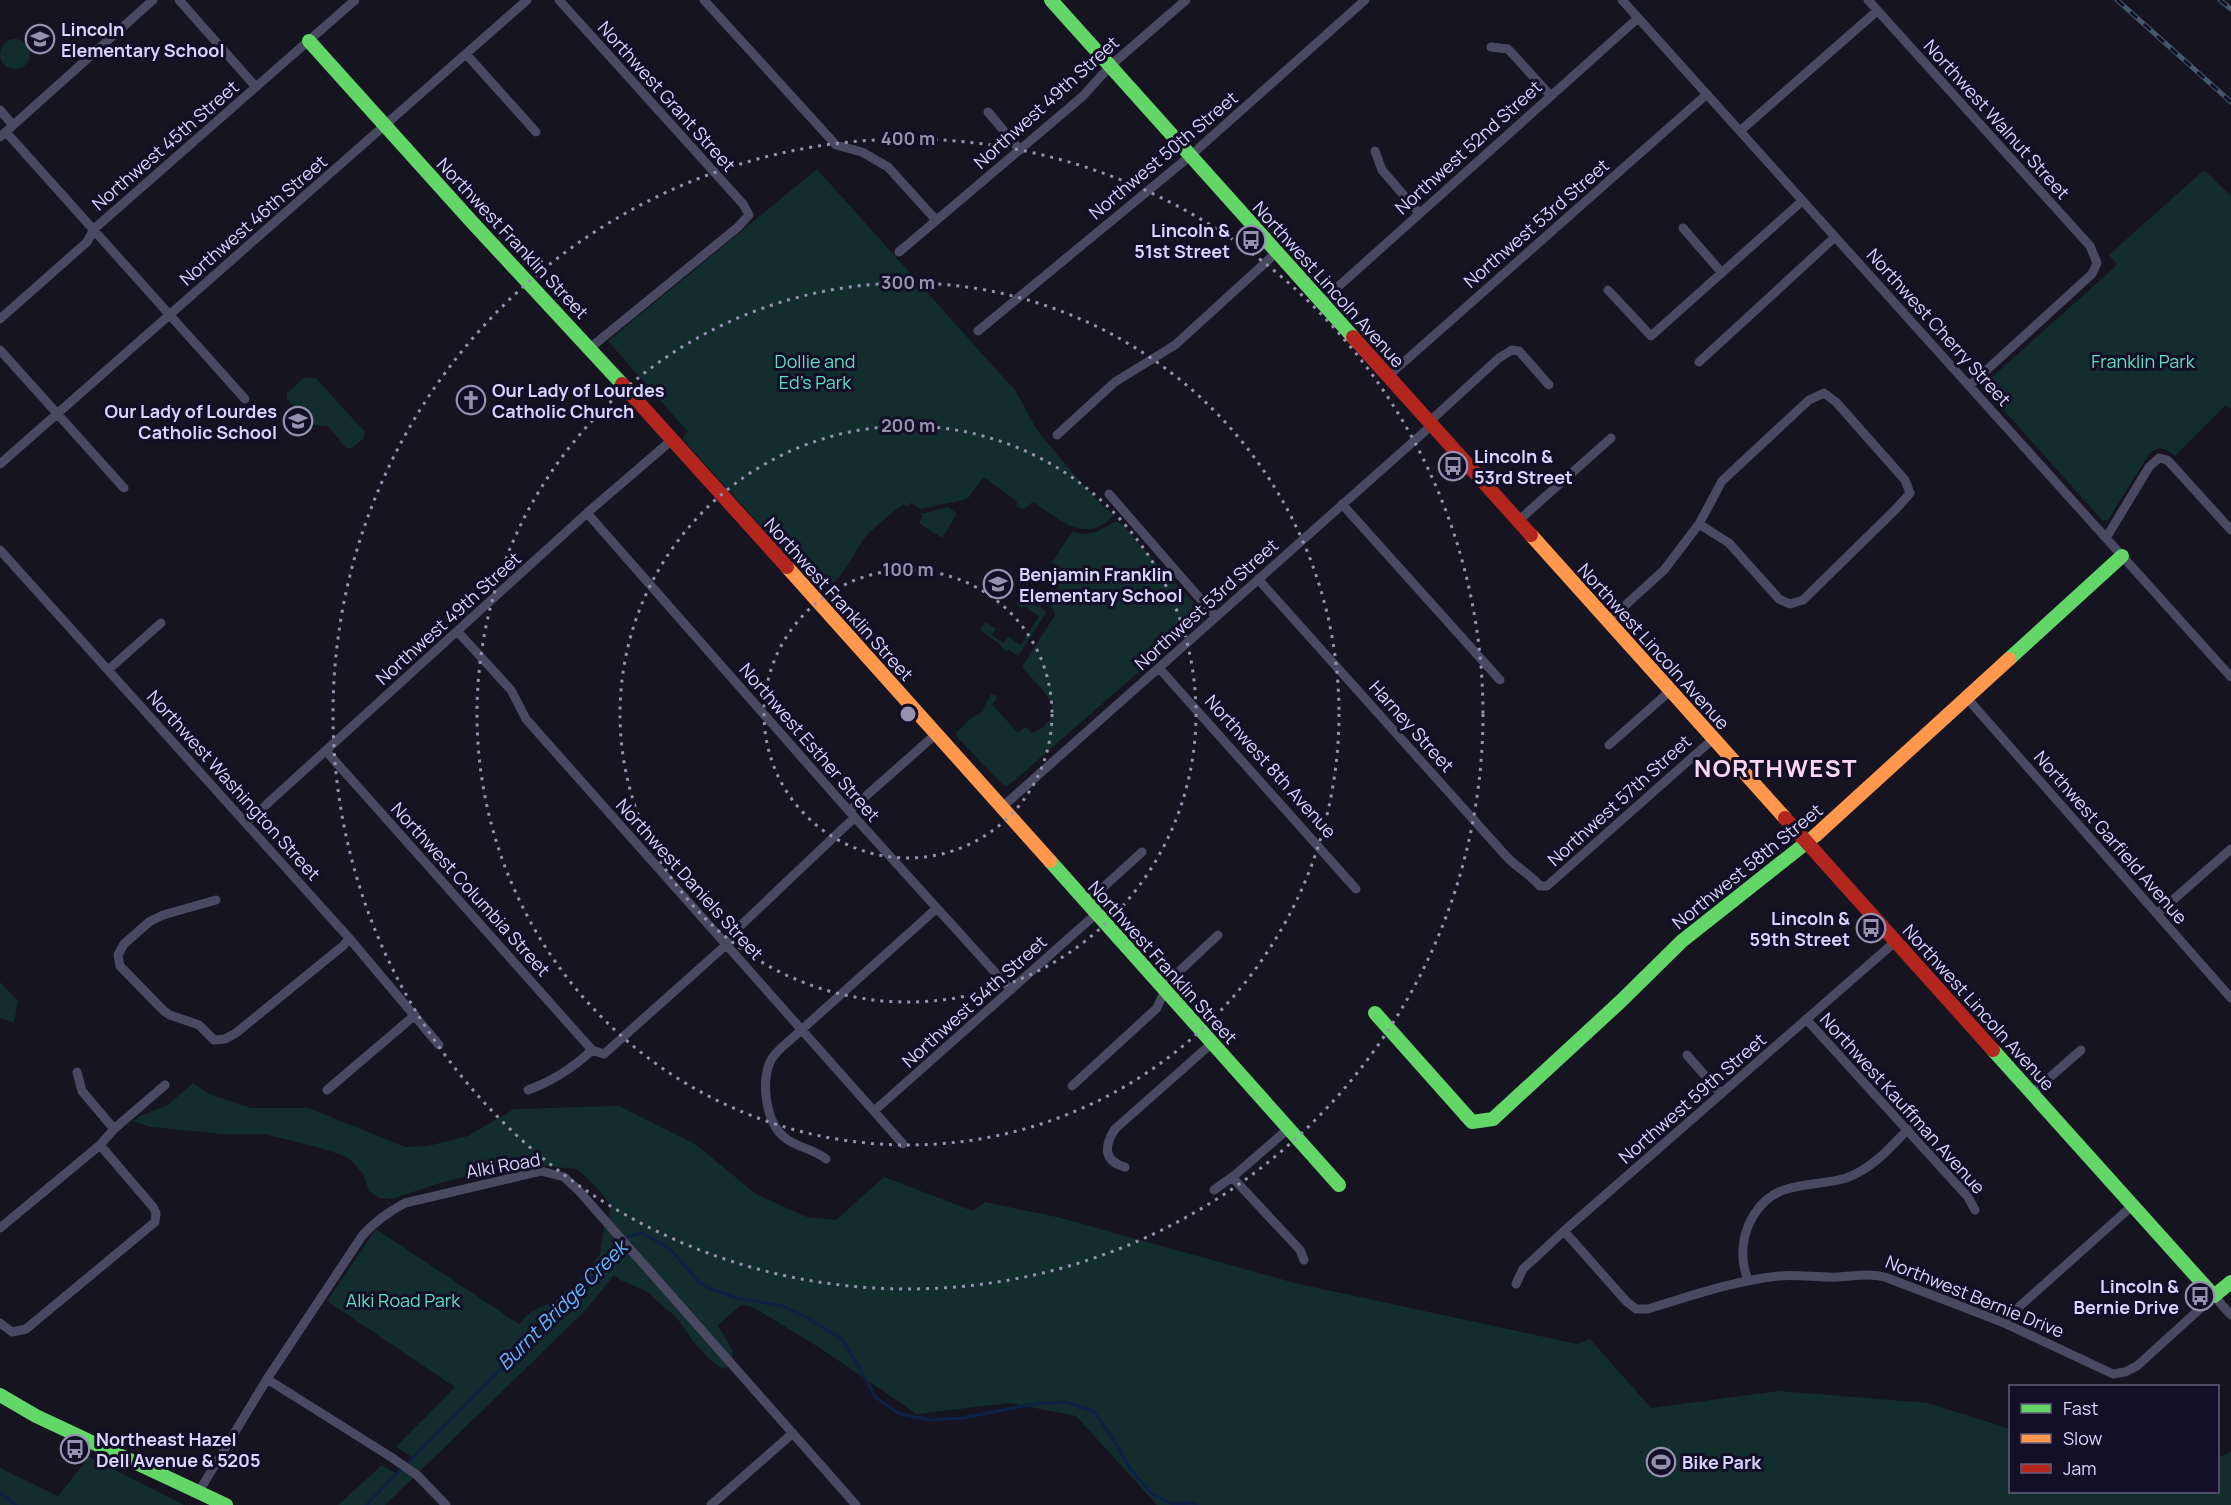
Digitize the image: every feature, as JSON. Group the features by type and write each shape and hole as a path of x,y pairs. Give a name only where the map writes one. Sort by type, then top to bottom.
{"street":[{"path":"6,131 153,0"},
{"path":"179,0 256,87"},
{"name":"Northwest 45th Street","path":"0,319 87,242 94,229 355,0"},
{"name":"Northwest 46th Street","path":"0,464 527,0"},
{"name":"Northwest Grant Street","path":"559,0 743,204 749,215 738,227 590,348"},
{"path":"704,0 836,145 862,152 888,167 936,220"},
{"name":"Northwest Lincoln Avenue","path":"1052,0 1320,302 2231,1315"},
{"name":"Northwest 49th Street","path":"899,252 1083,96 1110,66 1186,0"},
{"name":"Northwest 50th Street","path":"978,330 1190,156 1365,0"},
{"name":"Northwest Cherry Street","path":"1622,0 2231,677"},
{"name":"Northwest Walnut Street","path":"1868,0 2090,246 2097,263 2092,274 1969,386"},
{"path":"1740,131 1877,11"},
{"name":"Northwest 52nd Street","path":"1320,302 1638,18"},
{"name":"Northwest Franklin Street","path":"309,41 673,439 1339,1185"},
{"path":"1491,47 1508,49 1551,96"},
{"path":"466,54 537,132"},
{"name":"Northwest 53rd Street","path":"1388,377 1707,94"},
{"path":"0,110 6,131 245,399"},
{"path":"988,112 1020,150"},
{"path":"1375,151 1382,170 1419,213"},
{"path":"1608,290 1651,336 1802,201"},
{"path":"1683,228 1722,273"},
{"path":"1699,362 1835,237"},
{"path":"1057,435 1115,382 1175,345 1276,252"},
{"path":"0,350 124,488"},
{"name":"Northwest 53rd Street","path":"1002,808 1342,504 1499,358 1512,350 1519,351 1549,385"},
{"path":"1608,621 1664,570 1698,525 1722,481 1809,400 1824,393 1836,402 1905,480 1910,493 1898,508 1803,600 1791,604 1779,599 1729,543 1698,525"},
{"path":"1518,521 1611,438"},
{"name":"Northwest 49th Street","path":"246,823 587,513 673,439"},
{"path":"2106,538 2150,467 2159,458 2167,460 2172,465 2231,530"},
{"path":"1109,494 1216,617"},
{"path":"1342,504 1500,680"},
{"name":"Northwest Esther Street","path":"587,513 852,814 1011,990"},
{"name":"Northwest Washington Street","path":"0,550 349,938 439,1045"},
{"name":"Northwest 58th Street","path":"1375,1013 1472,1122 1493,1119 1620,1002 1682,941 1807,843 2122,556"},
{"name":"Harney Street","path":"1258,579 1506,856 1526,871 1540,886 1547,886"},
{"path":"108,670 161,623"},
{"name":"Northwest Daniels Street","path":"458,632 511,690 526,719 903,1144"},
{"name":"Northwest 8th Avenue","path":"1159,668 1356,889"},
{"path":"1609,745 1670,691"},
{"name":"Northwest Garfield Avenue","path":"1966,698 2231,998"},
{"path":"528,1090 550,1082 578,1063 592,1050 604,1054 726,945 737,929 936,734"},
{"name":"Northwest 57th Street","path":"1547,886 1713,739"},
{"name":"Northwest Columbia Street","path":"326,751 592,1050"},
{"path":"2157,914 2231,849"},
{"path":"1086,903 1142,852"},
{"path":"216,900 149,922 124,945 118,955 120,966 164,1011 199,1024 214,1040 225,1039 236,1033 344,945 349,938"},
{"path":"826,1159 819,1152 784,1137 774,1125 768,1111 766,1083 770,1062 779,1050 937,908"},
{"name":"Northwest 54th Street","path":"874,1111 1096,914"},
{"path":"1072,1086 1157,1008 1169,981 1218,935"},
{"name":"Northwest 59th Street","path":"1516,1284 1523,1269 1896,941"},
{"path":"327,1090 415,1015"},
{"name":"Northwest Kauffman Avenue","path":"1806,1019 1968,1197 1976,1210"},
{"path":"1125,1167 1114,1164 1109,1158 1107,1150 1112,1134 1212,1044"},
{"path":"2032,1093 2081,1050"},
{"path":"1687,1055 1720,1094"},
{"path":"77,1072 82,1091 114,1129"},
{"path":"0,1228 100,1145 114,1129 165,1085"},
{"path":"1214,1190 1233,1178 1288,1129"},
{"path":"1748,1281 1743,1258 1745,1235 1752,1217 1763,1201 1786,1189 1846,1178 1867,1168 1908,1130"},
{"path":"0,1323 8,1330 15,1332 26,1329 151,1227 156,1215 153,1207 100,1145"},
{"name":"Alki Road","path":"198,1493 267,1379 373,1222 405,1203 541,1172 564,1177 579,1191 856,1505"},
{"path":"1233,1178 1300,1250 1304,1260"},
{"path":"2002,1322 2133,1205"},
{"name":"Northwest Bernie Drive","path":"1564,1232 1636,1309 1648,1309 1727,1284 1781,1276 1838,1277 1871,1274 1885,1277 2002,1322 2113,1374 2125,1372 2137,1366 2231,1282"},
{"path":"267,1379 417,1475 446,1505"},
{"path":"0,1395 36,1416 226,1505"},
{"path":"711,1505 793,1433"}],"green space":[{"path":"15,39 26,43 30,54 26,65 15,69 4,65 0,54 4,43"},
{"name":"Dollie and Ed's Park","path":"817,169 1014,388 1037,430 1076,477 1114,515 1104,524 1083,529 1063,522 1033,502 1023,509 1016,506 1015,500 985,478 964,500 920,509 911,503 907,506 903,504 867,535 834,583 827,588 819,589 682,438 688,432 608,341"},
{"name":"Franklin Park","path":"2204,170 2231,196 2231,409 2226,405 2175,456 2162,449 2156,449 2149,454 2108,520 2103,521 1982,386 2117,265 2109,255"},
{"path":"304,378 316,378 365,432 364,438 352,448 346,448 328,426 311,425 287,399 287,393"},
{"path":"948,507 957,514 942,538 919,523 923,516 920,514"},
{"path":"1117,521 1202,611 1204,620 1190,627 1015,780 1007,786 1002,784 957,737 956,733 969,720 982,712 991,694 997,699 992,704 1018,733 1025,727 1030,730 1030,733 1035,732 1046,724 1051,717 1050,702 1022,667 1055,615 1051,603 1033,591 1035,588 1040,591 1039,594 1049,600 1064,577 1054,570 1056,567 1075,581 1069,573 1052,562 1073,531 1090,533"},
{"path":"1023,596 1046,613 1018,656 1009,650 1005,651 1001,645 980,630 986,622 996,629 992,635 1003,643 1008,637 1021,645 1039,616 1024,606 1022,608 1017,605"},
{"path":"0,982 18,1001 14,1023 0,1018"},
{"name":"Alki Road Park","path":"193,1083 209,1094 251,1108 309,1108 405,1147 428,1146 468,1136 514,1109 619,1106 695,1144 756,1194 807,1217 836,1220 884,1177 973,1211 985,1202 1057,1217 1295,1283 1577,1344 1590,1339 1651,1408 1779,1391 1928,1403 2009,1429 2009,1493 2219,1493 2219,1457 2231,1451 2231,1505 1157,1505 1076,1416 1009,1403 917,1414 820,1348 753,1307 741,1305 718,1325 733,1352 729,1367 722,1369 709,1359 693,1341 677,1318 646,1291 614,1275 586,1310 385,1505 338,1505 382,1465 397,1474 412,1457 396,1447 455,1387 327,1301 376,1229 519,1324 531,1312 563,1297 575,1288 600,1254 604,1227 608,1222 611,1205 577,1169 534,1165 492,1170 440,1183 392,1199 379,1198 369,1191 363,1174 352,1161 321,1148 264,1134 223,1134 150,1127 133,1121 168,1105"},
{"path":"89,1457 184,1505 0,1505 0,1468 58,1496"}],"waterway":[{"name":"Burnt Bridge Creek","path":"366,1505 560,1306 578,1294 619,1245 630,1236 642,1233 670,1249 699,1282 707,1287 736,1298 783,1306 842,1339 875,1397 900,1414 930,1420 963,1418 1033,1404 1065,1402 1093,1411 1112,1437 1131,1470 1152,1494 1172,1504 1193,1503 1197,1505"},
{"name":"Burnt Bridge Creek","path":"0,1493 16,1505"}],"railway":[{"path":"2117,0 2231,102"},
{"path":"2220,0 2231,9"}],"traffic: fast":[{"path":"1051,0 1353,337"},
{"path":"309,41 622,384"},
{"path":"2009,659 2122,556"},
{"path":"1375,1013 1472,1122 1493,1119 1620,1002 1682,941 1816,835"},
{"path":"1050,861 1339,1185"},
{"path":"1993,1050 2214,1296 2231,1282"},
{"path":"0,1395 36,1416 226,1505"}],"traffic: slow":[{"path":"1531,535 1785,818"},
{"path":"787,567 1050,861"},
{"path":"1816,835 2009,659"}],"traffic: jam":[{"path":"1353,337 1531,535"},
{"path":"622,384 787,567"},
{"path":"1785,818 1993,1050"}],"place":[{"name":"Lincoln Elementary School","path":"40,39"},
{"name":"Lincoln & 51st Street","path":"1251,240"},
{"name":"Our Lady of Lourdes Catholic Church","path":"471,400"},
{"name":"Our Lady of Lourdes Catholic School","path":"298,421"},
{"name":"Lincoln & 53rd Street","path":"1453,466"},
{"name":"Benjamin Franklin Elementary School","path":"998,584"},
{"name":"Lincoln & 59th Street","path":"1871,928"},
{"name":"Lincoln & Bernie Drive","path":"2200,1296"},
{"name":"Northeast Hazel Dell Avenue & 5205","path":"75,1449"},
{"name":"Bike Park","path":"1661,1462"}],"district":[{"name":"NORTHWEST","path":"1776,767"}]}
